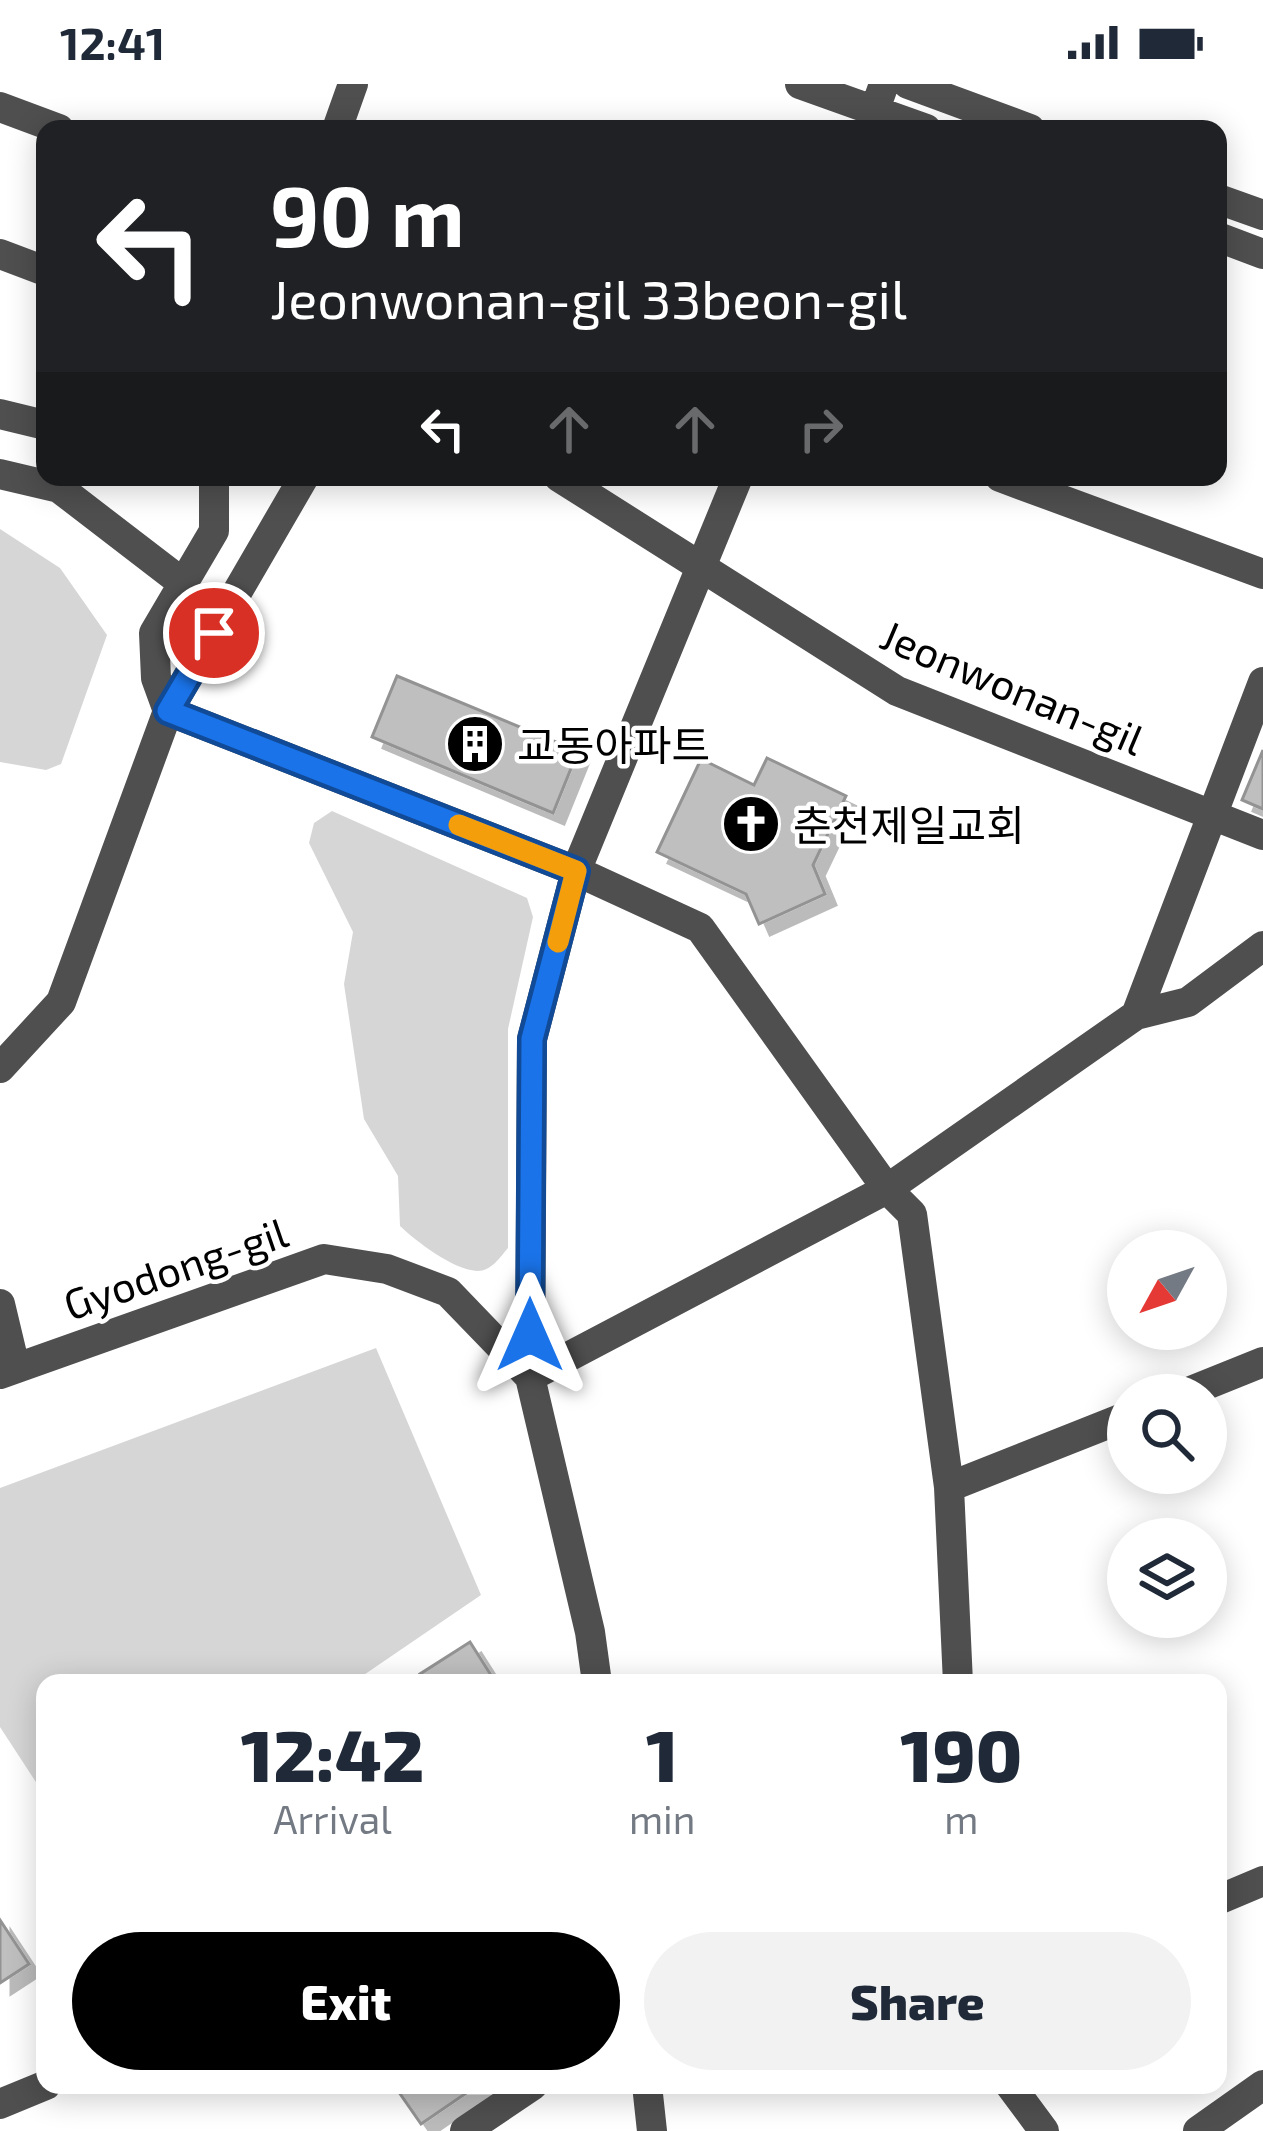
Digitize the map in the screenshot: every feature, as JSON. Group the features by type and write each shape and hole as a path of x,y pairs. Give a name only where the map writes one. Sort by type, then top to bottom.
{"street":[{"path":"340,120 353,84"},
{"path":"800,84 905,120"},
{"path":"908,84 1006,120"},
{"path":"4,116 36,124"},
{"path":"1227,202 1263,215"},
{"path":"1227,240 1263,254"},
{"path":"0,254 36,268"},
{"path":"0,414 36,423"},
{"path":"0,474 36,483"},
{"path":"51,486 184,584"},
{"path":"168,711 157,678 154,633 214,531 214,486"},
{"path":"0,1068 61,1002 168,711 299,486"},
{"name":"Jeonwonan-gil","path":"573,486 897,691 1263,835"},
{"path":"596,1674 530,1377 532,1039 576,871 735,486"},
{"path":"1024,486 1263,574"},
{"path":"1136,1015 1263,682"},
{"path":"168,711 576,871 700,928 887,1189 912,1214 949,1486 958,1674"},
{"path":"530,1377 887,1189 1136,1015 1188,1002 1263,946"},
{"name":"Gyodong-gil","path":"8,1370 325,1259 387,1269 448,1292 530,1377"},
{"path":"0,1304 8,1370"},
{"path":"1227,1377 1263,1363"},
{"path":"949,1486 1107,1424"},
{"path":"1227,1898 1259,1891"},
{"path":"1198,2131 1263,2085"},
{"path":"0,2104 36,2089"},
{"path":"465,2131 520,2094"},
{"path":"648,2094 652,2131"},
{"path":"1017,2094 1044,2131"}],"shaded area":[{"path":"0,529 60,568 107,635 61,764 46,770 0,762"},
{"path":"332,811 527,898 533,917 508,1029 508,1248 487,1269 467,1269 446,1260 400,1226 398,1176 364,1119 344,984 353,932 309,843 314,823"},
{"path":"376,1348 481,1595 365,1674 36,1674 36,1782 0,1727 0,1488"}],"building":[{"name":"교동아파트","path":"397,676 578,751 553,813 372,737"},
{"path":"1263,750 1263,809 1242,800"},
{"name":"춘천제일교회","path":"767,758 846,796 813,865 825,894 759,924 746,894 657,852 701,759 754,785"},
{"path":"470,1642 490,1674 420,1674"},
{"path":"0,1920 29,1964 0,1983"},
{"path":"400,2094 465,2094 421,2124"}],"slow traffic":[{"path":"459,825 576,871 558,942"}],"place":[{"name":"교동아파트","path":"475,744"},
{"name":"춘천제일교회","path":"751,824"}],"route":[{"path":"214,633 168,711 576,871 532,1039 530,1335"}]}
